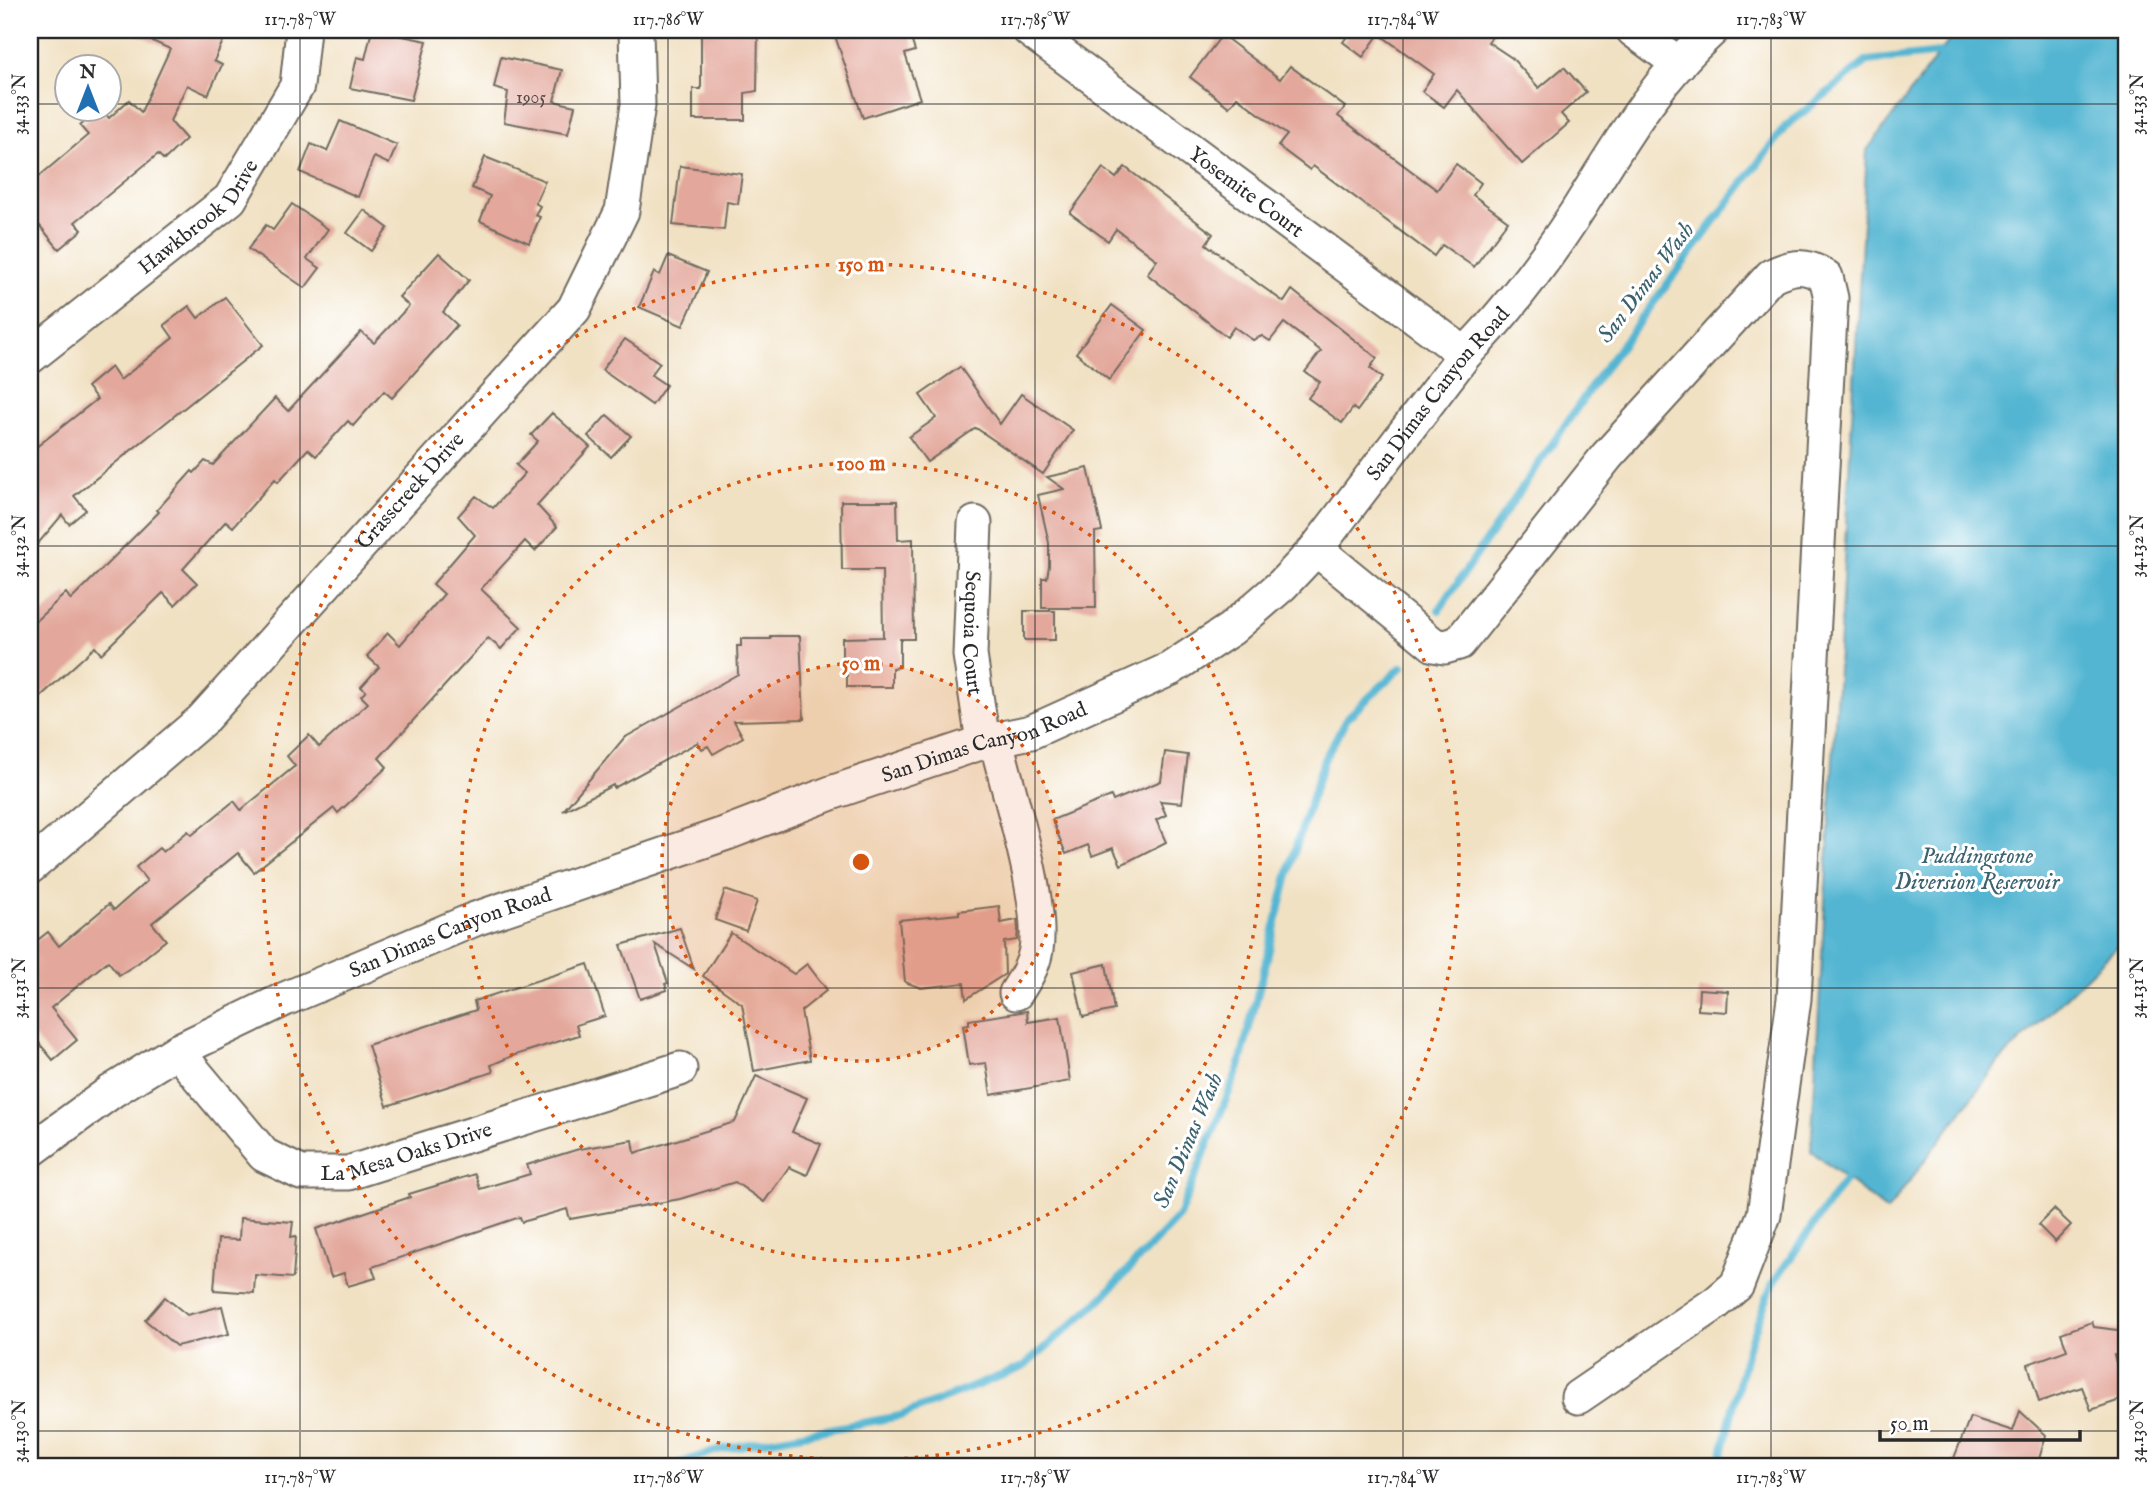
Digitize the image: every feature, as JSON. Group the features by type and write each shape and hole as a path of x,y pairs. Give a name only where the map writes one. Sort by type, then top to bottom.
{"street":[{"name":"Hawkbrook Drive","path":"30,357 230,199 297,86 303,30"},
{"name":"Grasscreek Drive","path":"30,867 202,720 574,309 622,211 638,105 636,30"},
{"name":"Yosemite Court","path":"1029,30 1465,354"},
{"path":"1633,30 1679,64"},
{"name":"San Dimas Canyon Road","path":"30,1152 112,1091 177,1051 285,999 475,919 990,741 1031,732 1170,669 1231,629 1282,585 1316,549 1465,354 1493,326 1588,195 1657,89 1712,30"},
{"path":"1316,549 1434,645 1446,647 1459,643 1607,456 1771,276 1790,267 1810,267 1826,277 1831,298 1794,999 1763,1215 1737,1285 1716,1303 1578,1397"},
{"name":"Sequoia Court","path":"975,523 970,655 990,741 1036,908 1036,948 1029,974 1016,993"},
{"name":"La Mesa Oaks Drive","path":"177,1051 264,1155 301,1173 348,1173 680,1069"}],"water":[{"name":"Puddingstone Diversion Reservoir","path":"1957,30 2126,30 2126,938 1998,1063 1887,1211 1811,1151 1867,150"}],"building":[{"path":"128,30 228,30 214,61 222,65 208,95 187,85 170,121 186,139 164,160 158,154 75,222 82,230 59,249 40,226 30,235 30,184 88,135 80,126 84,122 122,122 122,106 129,100 141,112 170,49"},
{"path":"372,30 427,41 411,100 350,88 357,57 365,59"},
{"path":"701,30 758,30 757,91 745,93 745,120 693,120 693,89 701,89"},
{"path":"833,30 908,30 915,51 905,54 920,99 863,118"},
{"path":"1352,30 1497,30 1488,42 1512,58 1539,88 1564,67 1586,92 1561,114 1569,123 1522,164 1457,90 1444,107 1422,91 1434,74 1379,34 1363,57 1343,42"},
{"path":"1222,35 1280,79 1290,66 1345,107 1338,116 1437,190 1456,164 1481,183 1473,195 1508,221 1474,267 1442,245 1434,256 1313,166 1310,170 1278,146 1287,135 1237,97 1229,107 1190,77"},
{"path":"501,57 562,70 554,101 575,106 568,134 504,122 508,92 494,88"},
{"path":"340,121 397,145 389,164 374,157 358,197 300,172 311,144 327,151"},
{"path":"485,157 545,181 535,203 540,206 535,215 540,217 529,243 480,221 490,196 472,188"},
{"path":"680,166 742,174 738,204 727,202 724,230 673,225"},
{"path":"1125,167 1213,234 1206,244 1260,285 1284,302 1292,290 1377,358 1370,368 1382,378 1357,411 1353,408 1342,423 1308,398 1320,382 1305,372 1321,351 1284,323 1270,341 1262,336 1253,340 1234,327 1227,337 1147,274 1157,260 1116,229 1108,241 1070,213 1103,168 1116,178"},
{"path":"292,204 328,229 307,259 320,268 305,288 248,249 266,225 273,230"},
{"path":"364,210 388,228 371,251 347,233"},
{"path":"439,253 469,280 443,312 457,325 392,398 384,391 353,426 348,421 316,456 308,449 278,482 275,479 233,527 226,521 183,569 197,583 175,605 163,593 101,654 95,647 30,706 30,626 66,593 71,600 159,512 157,510 192,471 194,473 205,461 213,465 275,398 288,411 361,332 374,343 409,306 399,297"},
{"path":"668,256 707,272 683,326 639,307 654,272 660,275"},
{"path":"225,297 263,345 74,496 86,510 69,524 62,515 30,553 30,452 97,399 87,387 111,367 120,380 173,338 164,325 189,306 198,318"},
{"path":"1112,305 1146,330 1109,380 1076,353"},
{"path":"625,339 660,363 651,375 666,385 652,405 602,370"},
{"path":"960,367 1000,424 1021,394 1073,430 1043,474 976,428 927,462 909,437 936,418 920,395"},
{"path":"552,413 590,447 537,505 557,527 535,551 525,541 481,589 521,627 501,649 488,638 379,758 387,767 338,813 334,808 254,872 238,853 152,923 166,940 119,975 108,961 51,1008 77,1040 53,1060 30,1032 30,946 48,932 59,946 109,904 114,910 147,881 136,867 159,848 163,852 188,831 192,835 234,801 241,810 295,766 287,756 309,735 319,747 368,703 361,696 366,691 361,687 379,667 367,656 388,633 400,645 444,594 433,584 475,535 458,516 476,496 493,508 525,473 516,465 538,441 531,435"},
{"path":"607,415 631,436 611,457 588,436"},
{"path":"1088,468 1102,531 1095,532 1096,608 1042,608 1042,578 1047,578 1049,543 1038,495 1064,489 1047,477"},
{"path":"841,501 897,501 898,540 913,539 914,639 900,639 900,667 892,668 892,687 847,687 847,669 842,669 842,638 883,637 882,570 842,570"},
{"path":"1024,611 1055,611 1055,640 1024,640"},
{"path":"771,636 800,636 804,719 734,721 743,737 713,754 708,746 702,749 698,742 614,788 613,785 563,811 624,738 738,674 737,646 741,646 741,639 771,639"},
{"path":"1165,752 1188,755 1182,803 1160,801 1166,815 1156,820 1166,842 1121,865 1113,848 1092,856 1088,845 1066,854 1052,820 1111,796 1113,801 1161,781"},
{"path":"725,890 757,901 746,931 715,920"},
{"path":"999,906 1001,923 1017,920 1018,929 1017,940 1004,942 1005,974 966,999 964,983 921,988 905,982 899,920 959,914 959,911"},
{"path":"680,928 694,969 655,944 668,983 665,984 667,990 640,999 621,945"},
{"path":"731,933 794,974 807,964 827,990 801,1011 810,1060 754,1071 742,1004 703,976"},
{"path":"588,964 605,1016 576,1025 579,1035 491,1065 493,1072 387,1106 368,1045 476,1010 474,1001"},
{"path":"1106,964 1114,1010 1083,1017 1073,972"},
{"path":"1699,989 1728,991 1727,1012 1698,1010"},
{"path":"1027,1011 1028,1022 1060,1017 1070,1081 991,1095 986,1063 969,1065 963,1025 969,1024 969,1020"},
{"path":"756,1076 807,1098 792,1132 821,1144 807,1175 789,1167 764,1202 735,1182 680,1199 570,1219 567,1209 522,1222 520,1217 372,1267 376,1278 348,1286 344,1273 331,1277 316,1229 410,1197 409,1194 475,1174 480,1189 530,1174 527,1165 579,1149 633,1140 635,1153 735,1122"},
{"path":"2054,1209 2071,1225 2055,1242 2038,1225"},
{"path":"240,1218 293,1222 291,1237 296,1236 293,1278 255,1275 254,1293 214,1290 218,1239 239,1240"},
{"path":"165,1297 187,1315 222,1306 229,1334 176,1346 145,1320"},
{"path":"2092,1322 2094,1327 2126,1331 2126,1356 2114,1355 2126,1398 2091,1410 2082,1387 2039,1402 2028,1364 2067,1350 2061,1333"},
{"path":"2020,1411 2046,1435 2037,1466 1951,1466 1970,1417 2013,1431"}],"waterway":[{"name":"San Dimas Wash","path":"1439,610 1600,374 1786,126 1867,61 1940,53"},
{"name":"San Dimas Wash","path":"673,1466 717,1450 900,1416 1023,1367 1098,1302 1179,1216 1239,1067 1293,856 1324,760 1347,718 1402,667"},
{"path":"1719,1466 1747,1350 1773,1283 1846,1178"}]}
